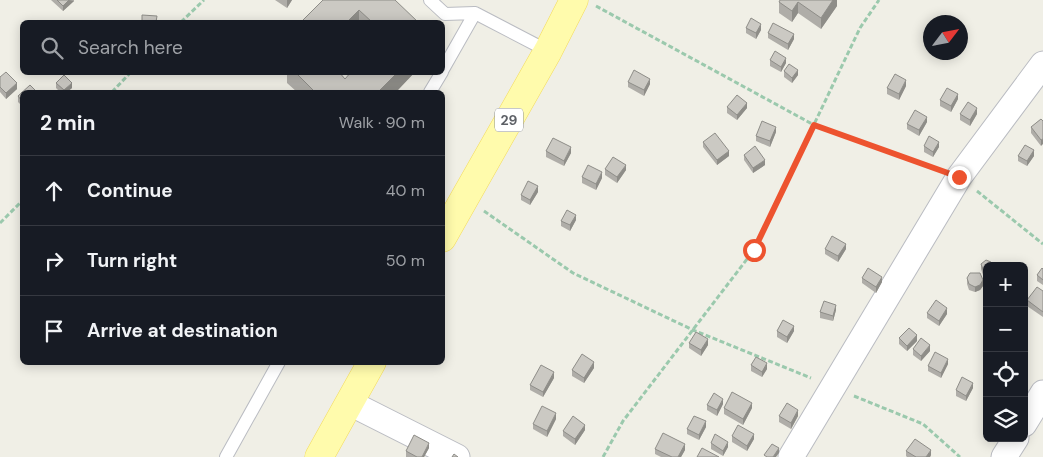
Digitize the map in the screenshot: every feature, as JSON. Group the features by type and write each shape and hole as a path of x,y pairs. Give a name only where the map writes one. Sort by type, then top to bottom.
{"main road":[{"name":"29","path":"445,233 548,51 584,2"},
{"path":"319,457 370,365"}],"street":[{"path":"791,457 959,177 1043,64"},
{"path":"1028,417 1043,393"},
{"path":"350,403 457,457"},
{"path":"1004,457 1013,442"}],"lane":[{"path":"430,0 445,14 475,13 548,51"},
{"path":"445,67 475,13"},
{"path":"431,90 440,75"},
{"path":"226,457 277,365"}],"path":[{"path":"183,20 204,0"},
{"path":"603,457 623,421 754,250 860,28 879,0"},
{"path":"584,2 814,125 959,177 1043,244"},
{"path":"114,90 128,75"},
{"path":"465,198 573,273 694,330 923,424 960,457"},
{"path":"0,223 20,203"}],"building":[{"path":"57,0 69,0 63,6"},
{"path":"323,0 395,0 416,20 370,20 359,10 349,20 303,20"},
{"path":"780,0 833,0 821,18 798,2 792,11 779,2"},
{"path":"142,15 157,16 156,20 142,20"},
{"path":"751,18 761,24 756,33 746,28"},
{"path":"773,23 794,34 788,44 768,33"},
{"path":"775,51 786,58 781,67 770,60"},
{"path":"789,64 798,70 792,78 784,71"},
{"path":"634,70 650,79 644,90 628,82"},
{"path":"6,72 17,83 6,93 0,87 0,77"},
{"path":"895,74 906,80 899,94 887,88"},
{"path":"64,75 72,83 64,90 56,83"},
{"path":"298,75 342,75 345,79 348,75 395,75 380,90 313,90"},
{"path":"30,85 35,90 24,90"},
{"path":"947,88 958,94 951,106 940,100"},
{"path":"737,95 747,103 737,115 727,107"},
{"path":"968,102 977,108 970,120 960,114"},
{"path":"915,110 927,117 919,130 907,124"},
{"path":"1041,119 1043,121 1043,139 1041,140 1031,127"},
{"path":"762,121 776,127 770,141 756,136"},
{"path":"715,133 729,151 717,160 703,142"},
{"path":"929,136 939,142 933,152 924,146"},
{"path":"553,138 571,147 564,161 546,151"},
{"path":"1025,145 1034,150 1027,161 1018,156"},
{"path":"755,146 765,160 753,168 744,155"},
{"path":"613,157 626,165 617,177 605,169"},
{"path":"588,165 602,172 596,184 582,177"},
{"path":"528,181 538,186 530,200 521,195"},
{"path":"567,210 576,215 570,225 561,221"},
{"path":"832,236 846,244 838,256 825,249"},
{"path":"868,268 882,277 876,287 862,278"},
{"path":"1043,269 1043,280 1037,275"},
{"path":"970,273 980,273 983,280 980,285 975,287 969,284 967,278"},
{"path":"1037,287 1043,291 1043,312 1028,301"},
{"path":"936,300 947,308 939,321 927,313"},
{"path":"824,301 836,305 833,316 820,312"},
{"path":"783,320 794,326 787,337 777,331"},
{"path":"909,328 917,335 907,346 899,338"},
{"path":"696,332 708,339 701,350 689,343"},
{"path":"921,338 930,345 921,356 913,349"},
{"path":"935,352 948,359 941,373 928,366"},
{"path":"582,354 594,362 584,378 572,370"},
{"path":"756,357 767,363 762,372 751,365"},
{"path":"541,365 554,372 543,392 530,385"},
{"path":"962,377 973,383 966,396 956,390"},
{"path":"732,392 752,403 743,419 724,408"},
{"path":"714,393 723,399 717,410 707,405"},
{"path":"787,403 798,410 791,423 779,416"},
{"path":"542,406 556,413 547,431 533,424"},
{"path":"573,416 585,425 575,439 563,431"},
{"path":"694,416 706,421 699,435 687,429"},
{"path":"738,425 754,434 747,446 732,436"},
{"path":"663,433 685,444 678,457 672,457 655,449"},
{"path":"715,434 728,442 723,451 711,443"},
{"path":"414,435 429,443 422,457 417,457 406,451"},
{"path":"915,439 931,450 926,457 916,457 906,451"},
{"path":"772,444 779,448 773,457 767,457 764,455"},
{"path":"702,448 719,457 697,457"}],"route":[{"path":"754,250 814,125 959,177"}]}
